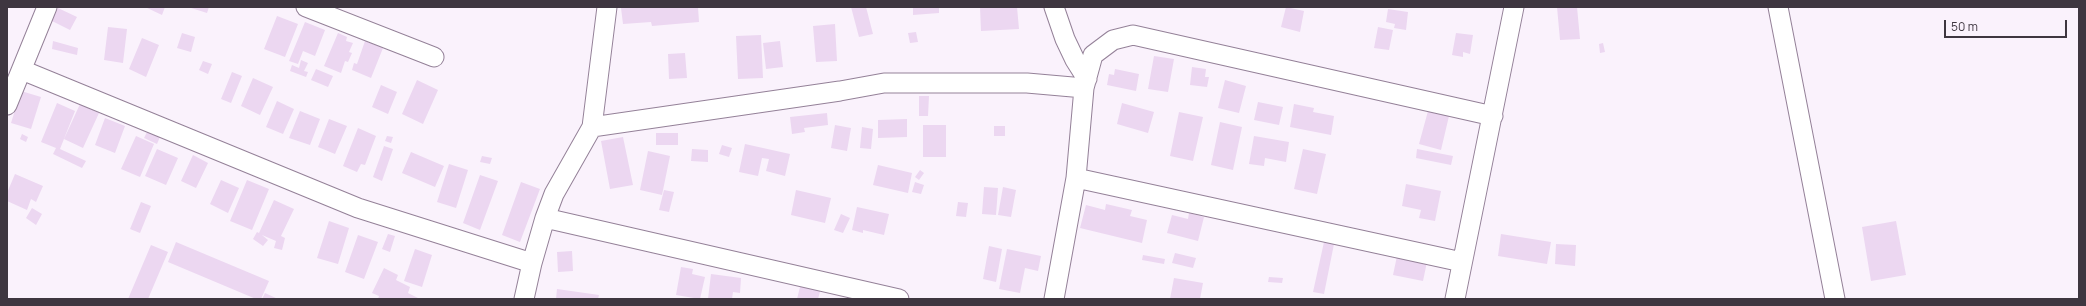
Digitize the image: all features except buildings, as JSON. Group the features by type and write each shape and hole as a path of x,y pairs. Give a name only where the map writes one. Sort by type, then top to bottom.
{"street":[{"path":"7,105 47,7"},
{"path":"306,7 434,56"},
{"path":"524,299 532,263 545,218 554,194 592,127 607,7"},
{"path":"1054,7 1064,39 1086,83"},
{"path":"1455,299 1494,116 1514,7"},
{"path":"1778,7 1835,299"},
{"path":"1054,299 1076,178 1086,83 1094,55 1113,40 1133,35 1494,116"},
{"path":"22,70 358,208 532,263"},
{"path":"592,127 840,92 884,83 906,81 1086,83"},
{"path":"1076,178 1462,262"},
{"path":"545,218 898,299"}]}
